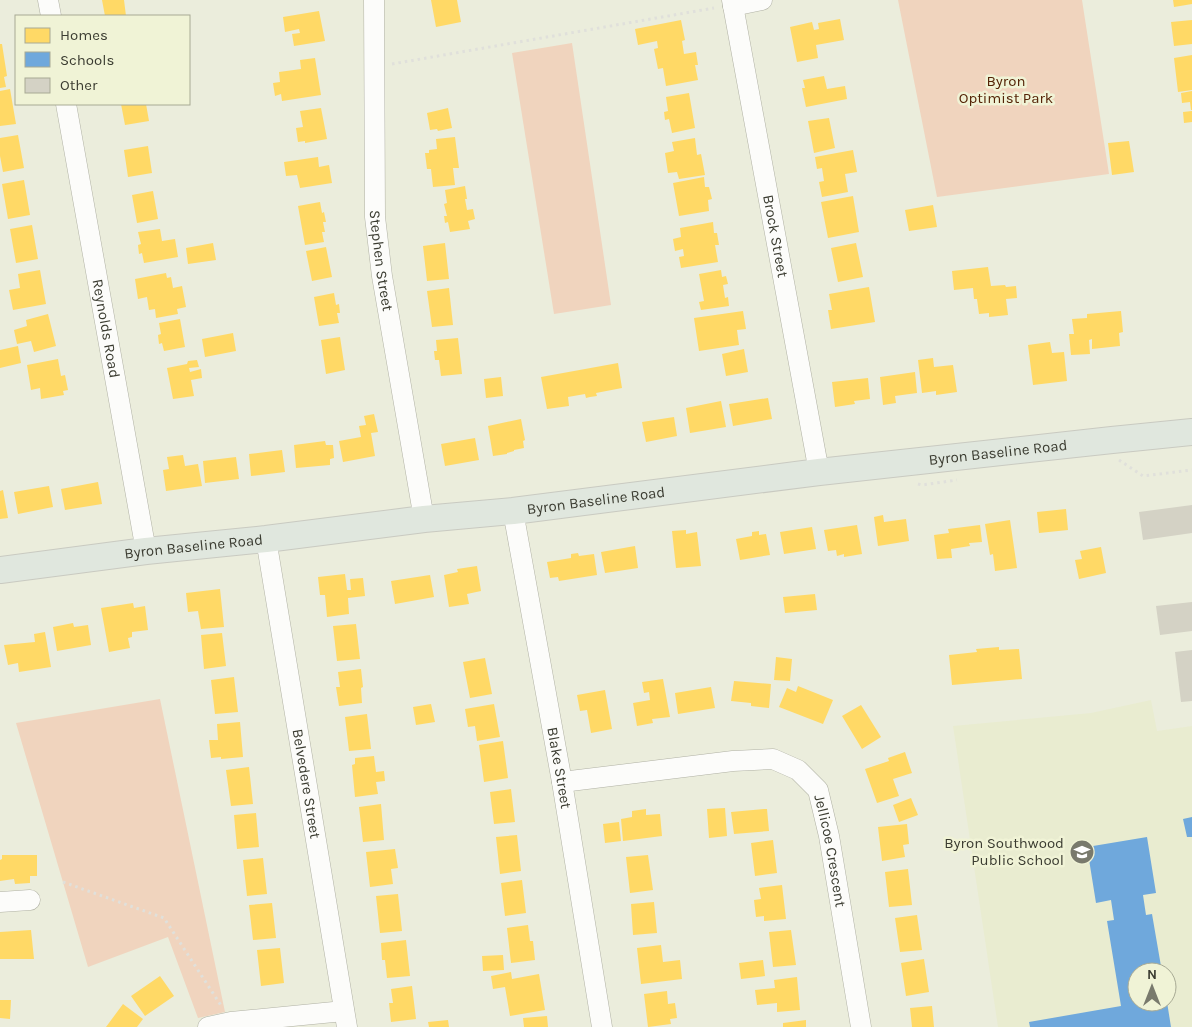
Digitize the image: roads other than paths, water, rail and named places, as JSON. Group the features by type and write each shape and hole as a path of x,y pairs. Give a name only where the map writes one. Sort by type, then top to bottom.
{"main road":[{"name":"Byron Baseline Road","path":"0,570 424,519 514,511 819,472 1192,432"}],"street":[{"path":"48,0 51,15"},
{"name":"Stephen Street","path":"374,0 375,217 384,285 424,519"},
{"path":"726,5 762,0"},
{"name":"Brock Street","path":"726,5 819,472"},
{"name":"Reynolds Road","path":"66,105 146,551"},
{"name":"Blake Street","path":"514,511 562,782 602,1027"},
{"name":"Belvedere Street","path":"266,539 346,1019"},
{"name":"Jellicoe Crescent","path":"562,782 773,759 798,770 818,790 829,836 861,1027"},
{"path":"0,902 30,900"},
{"path":"208,1027 231,1022 346,1019"}],"place":[{"name":"Byron Southwood Public School","path":"1082,852"}],"park label":[{"name":"Byron Optimist Park","path":"1006,90"}]}
